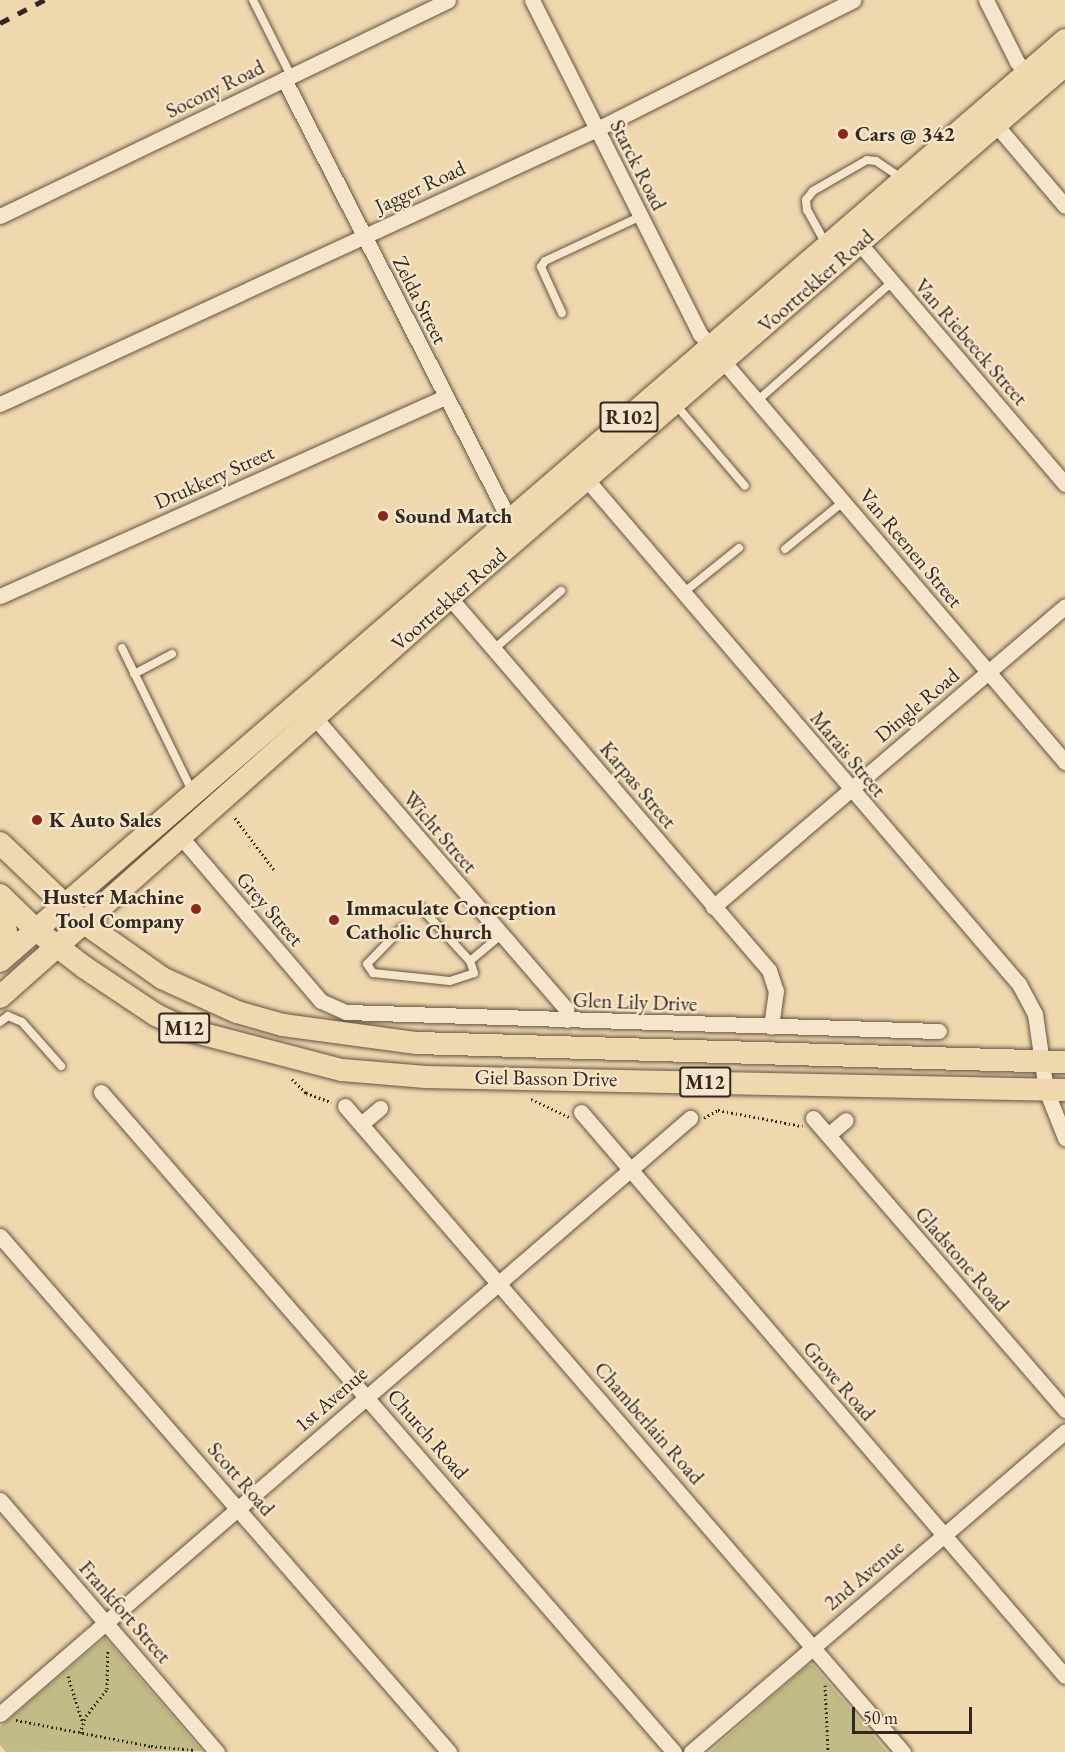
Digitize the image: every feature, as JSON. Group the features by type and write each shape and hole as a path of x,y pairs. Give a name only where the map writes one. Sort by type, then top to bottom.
{"main road":[{"name":"Voortrekker Road","path":"0,961 300,700 443,590 717,354 1034,79 1065,40"},
{"name":"Voortrekker Road","path":"1034,79 1065,65"},
{"name":"Voortrekker Road","path":"580,472 675,404 717,354 827,245 853,236 903,180 990,117"},
{"name":"Voortrekker Road","path":"0,997 315,717 443,590"},
{"name":"M12","path":"0,843 83,922"},
{"name":"M12","path":"0,895 36,930 58,947"},
{"path":"0,913 6,932 0,943"},
{"name":"Giel Basson Drive","path":"83,922 162,978 196,995 237,1012 319,1032 417,1043 1065,1062"},
{"name":"Giel Basson Drive","path":"58,947 116,991 188,1030 342,1070 426,1077 1055,1090"}],"street":[{"name":"Socony Road","path":"0,216 448,0"},
{"name":"Starck Road","path":"532,0 700,334 717,354"},
{"name":"Jagger Road","path":"0,404 597,129 853,0"},
{"path":"986,0 1017,62 1034,79"},
{"name":"Zelda Street","path":"288,77 364,236 514,529"},
{"path":"990,117 1063,199"},
{"name":"Van Riebeeck Street","path":"853,236 1065,484"},
{"name":"Van Reenen Street","path":"717,354 1065,762"},
{"name":"Drukkery Street","path":"0,596 445,397"},
{"name":"Marais Street","path":"580,472 1025,993 1035,1014 1040,1061 1055,1090 1065,1138"},
{"name":"Karpas Street","path":"443,590 775,981 771,1027"},
{"name":"Dingle Road","path":"713,907 1065,606"},
{"name":"Wicht Street","path":"300,700 566,1009 567,1020"},
{"name":"Grey Street","path":"180,836 331,1007"},
{"name":"Glen Lily Drive","path":"331,1007 346,1012 939,1031"},
{"name":"Church Road","path":"101,1092 674,1752"},
{"name":"Chamberlain Road","path":"342,1108 361,1124 499,1281 903,1752"},
{"path":"361,1124 380,1108"},
{"name":"Grove Road","path":"577,1115 630,1170 1065,1676"},
{"name":"1st Avenue","path":"4,1715 106,1622 499,1281 630,1170 695,1120"},
{"path":"828,1135 846,1120"},
{"name":"Gladstone Road","path":"810,1123 828,1135 1065,1410"},
{"name":"Scott Road","path":"0,1236 448,1752"},
{"name":"2nd Avenue","path":"692,1752 1065,1431"},
{"name":"Frankfort Street","path":"0,1500 106,1622 210,1750"}],"lane":[{"path":"253,0 288,77"},
{"path":"827,245 807,210 806,200 813,191 867,159 876,161 903,180"},
{"path":"562,313 543,276 541,267 545,261 641,216"},
{"path":"758,401 892,282"},
{"path":"675,404 745,486"},
{"path":"785,549 844,501"},
{"path":"683,593 739,548"},
{"path":"494,649 561,591"},
{"path":"122,648 193,792"},
{"path":"134,675 172,654"},
{"path":"402,928 367,964 373,973 462,980 474,973 470,961 422,909"},
{"path":"470,961 501,935"},
{"path":"0,1022 8,1016 22,1022 61,1066"}],"path":[{"path":"235,818 275,870"},
{"path":"292,1079 306,1093 333,1102 342,1108"},
{"path":"523,1093 556,1113 577,1115"},
{"path":"695,1120 718,1110 810,1123"},
{"path":"80,1734 83,1724 107,1689 108,1639"},
{"path":"65,1669 83,1724"},
{"path":"824,1674 828,1752"},
{"path":"4,1715 80,1734 169,1748 210,1750"}],"shaded area":[{"path":"105,1638 202,1751 6,1752 0,1745 0,1727"},
{"path":"808,1665 813,1665 887,1752 710,1752"}],"railway":[{"path":"0,23 44,0"}],"place":[{"name":"Cars @ 342","path":"843,134"},
{"name":"Sound Match","path":"383,516"},
{"name":"K Auto Sales","path":"37,820"},
{"name":"Huster Machine Tool Company","path":"196,909"},
{"name":"Immaculate Conception Catholic Church","path":"334,920"}]}
